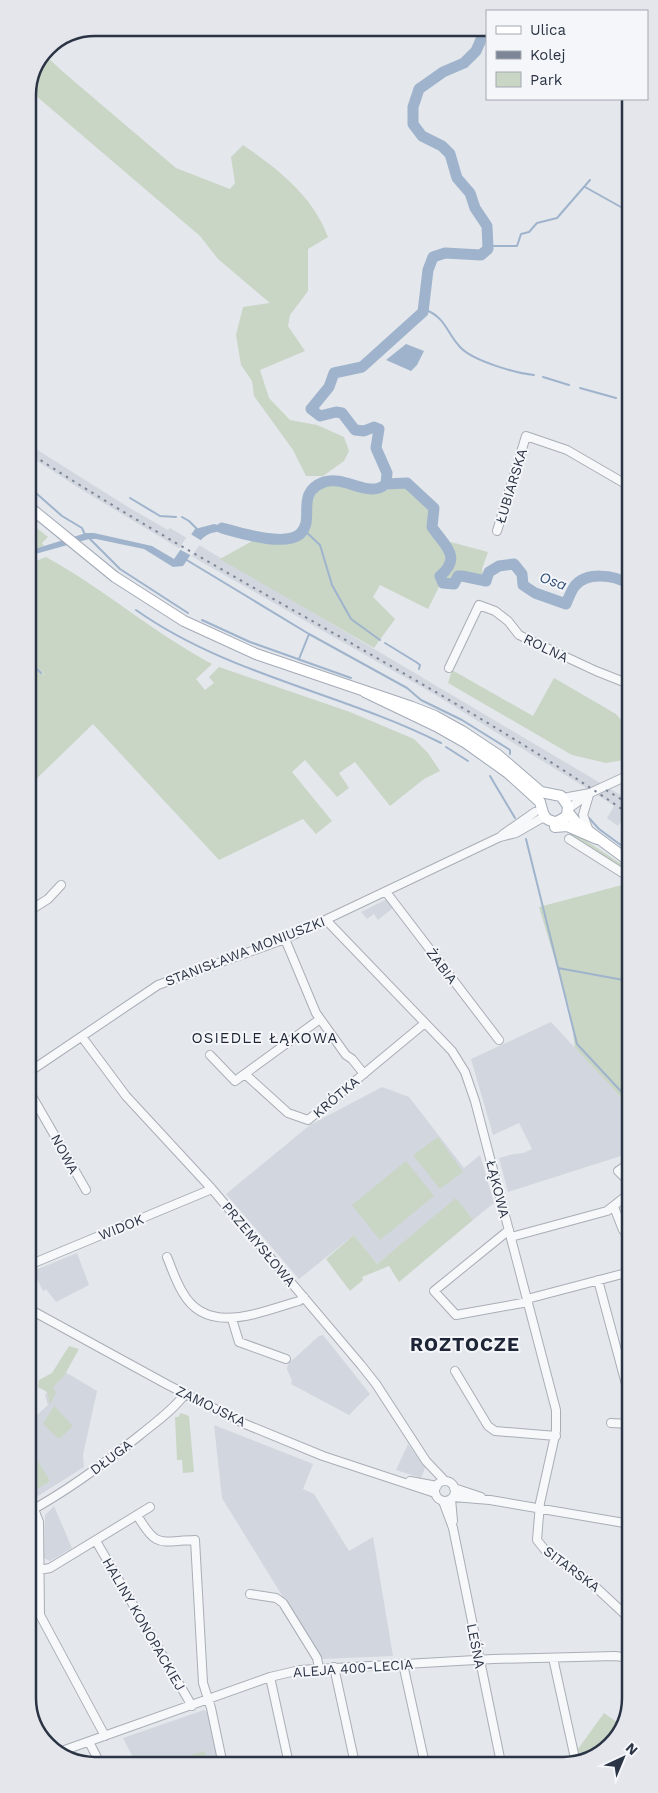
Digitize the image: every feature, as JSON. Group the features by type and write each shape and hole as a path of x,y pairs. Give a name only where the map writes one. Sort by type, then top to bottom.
{"main road":[{"path":"36,513 115,577 189,624 256,654 412,707 452,725 498,755 542,797 542,815 540,817"},
{"path":"542,797 556,794 564,798 568,811 575,821 622,857"},
{"path":"540,817 558,821 565,818 568,811"},
{"path":"540,817 551,827 566,826 594,837"}],"street":[{"name":"ŁUBIARSKA","path":"497,531 526,436 567,450 622,482"},
{"name":"ROLNA","path":"449,668 478,605 495,611 508,621 519,635 622,681"},
{"path":"568,811 589,794 622,778"},
{"path":"564,798 589,794"},
{"path":"589,794 583,815 594,837"},
{"name":"STANISŁAWA MONIUSZKI","path":"36,1067 158,985 285,939 540,817"},
{"path":"569,840 622,873"},
{"path":"36,906 48,899 61,885"},
{"name":"ŻABIA","path":"386,892 499,1040"},
{"name":"ŁĄKOWA","path":"326,920 457,1058 470,1084 555,1403 556,1436 540,1508"},
{"path":"285,939 320,1019 346,1055 352,1059 364,1074"},
{"path":"210,1055 235,1081 320,1019"},
{"name":"KRÓTKA","path":"245,1074 288,1113 308,1120 425,1023"},
{"name":"PRZEMYSŁOWA","path":"82,1037 126,1096 212,1189 376,1384 426,1461 445,1481"},
{"name":"NOWA","path":"36,1103 86,1190"},
{"name":"WIDOK","path":"36,1262 212,1189"},
{"path":"622,1200 614,1208 607,1211 510,1233 434,1290 456,1315 528,1301 622,1274"},
{"path":"614,1208 622,1228"},
{"path":"167,1257 183,1293 191,1305 202,1314 216,1318 232,1319 299,1301 304,1297"},
{"path":"598,1280 622,1369"},
{"name":"ZAMOJSKA","path":"36,1313 185,1394 286,1442 403,1481 436,1488"},
{"path":"232,1319 237,1337 243,1345 286,1359"},
{"path":"455,1371 488,1426 495,1431 556,1436"},
{"name":"DŁUGA","path":"36,1508 77,1482 121,1450 172,1409 185,1394"},
{"path":"611,1423 622,1424"},
{"name":"PRZEMYSŁOWA","path":"426,1461 436,1488"},
{"path":"490,1500 454,1488 445,1481 436,1488 443,1501 452,1498 490,1500 622,1523"},
{"path":"452,1498 454,1488"},
{"name":"LEŚNA","path":"452,1498 454,1528 478,1660 499,1757"},
{"name":"LEŚNA","path":"443,1501 454,1528"},
{"path":"39,1570 50,1568 150,1507"},
{"name":"SITARSKA","path":"540,1508 536,1534 540,1544 589,1580 622,1611"},
{"path":"137,1515 150,1537 157,1541 195,1540 203,1683 222,1757"},
{"path":"36,1517 39,1522 39,1593 42,1618 105,1736"},
{"name":"HALINY KONOPACKIEJ","path":"96,1541 192,1706"},
{"path":"250,1594 276,1598 283,1603 317,1658 319,1668"},
{"name":"ALEJA 400-LECIA","path":"67,1749 270,1677 319,1668 478,1660 622,1657"},
{"path":"553,1658 574,1756"},
{"path":"404,1664 424,1757"},
{"path":"334,1667 353,1757"},
{"path":"270,1677 287,1757"},
{"path":"89,1742 97,1757"}],"shaded area":[{"path":"36,449 128,507 168,530 170,528 622,796 622,820 618,826 607,818 614,806 604,799 434,694 200,561 36,460"},
{"path":"387,899 393,908 378,920 374,914 367,919 361,912"},
{"path":"551,1022 622,1098 622,1156 508,1192 499,1158 524,1153 532,1149 519,1123 493,1135 471,1059"},
{"path":"382,1087 409,1097 464,1168 480,1155 494,1203 473,1220 456,1199 377,1264 354,1235 299,1279 226,1194 310,1125"},
{"path":"77,1253 89,1285 56,1302 46,1289 43,1291 36,1277 36,1270"},
{"path":"323,1335 370,1394 349,1415 291,1384 292,1381 287,1369 288,1364 319,1336"},
{"path":"62,1370 97,1391 83,1455 84,1467 36,1497 36,1416 48,1405 45,1395"},
{"path":"214,1425 313,1464 303,1489 314,1494 349,1551 373,1537 393,1656 321,1659 222,1498"},
{"path":"408,1444 425,1468 421,1478 396,1470"},
{"path":"54,1506 72,1548 50,1561 44,1558 45,1515"},
{"path":"204,1710 208,1713 217,1757 133,1757 123,1738"}],"green space":[{"path":"49,58 176,168 230,189 235,183 231,157 243,145 281,174 304,196 313,209 328,237 308,249 308,291 290,315 288,326 305,351 260,370 269,398 290,420 317,425 344,437 349,451 344,461 323,476 306,476 293,450 254,396 252,381 241,365 236,335 243,307 270,303 218,259 200,236 36,96 38,80"},
{"path":"330,484 372,493 382,492 398,485 408,486 414,490 412,495 414,497 419,496 429,505 432,515 432,524 430,526 449,554 447,569 439,576 441,583 428,609 380,585 373,597 395,619 374,648 220,559 254,540 282,543 305,535 310,520 312,499 321,488"},
{"path":"36,527 48,537 42,543 44,546 36,548"},
{"path":"447,541 488,552 482,569 484,580 458,574 451,583 444,582 442,576 450,568 452,560"},
{"path":"46,557 170,639 212,664 196,679 205,690 214,683 209,677 219,667 350,712 414,739 428,753 440,771 424,779 390,806 355,762 339,773 349,788 337,797 305,760 292,772 332,821 316,834 303,819 219,860 93,724 36,779 36,668 47,677 36,666 36,561"},
{"path":"452,670 533,716 554,678 616,714 622,721 622,760 606,763 572,755 448,683"},
{"path":"573,832 622,864 622,868 569,834"},
{"path":"622,885 622,1098 575,1048 570,1010 539,907"},
{"path":"438,1137 463,1172 440,1189 413,1155"},
{"path":"406,1161 434,1196 380,1240 352,1205"},
{"path":"456,1198 473,1220 399,1282 389,1266 362,1277 363,1280 350,1291 326,1259 354,1235 377,1264"},
{"path":"69,1346 79,1349 64,1376 53,1387 56,1393 50,1404 47,1392 38,1387 39,1380 52,1373"},
{"path":"54,1406 73,1426 59,1439 43,1424"},
{"path":"181,1413 189,1416 194,1472 183,1473 182,1460 177,1460 175,1417 178,1417"},
{"path":"36,1458 50,1481 36,1489"},
{"path":"604,1713 617,1722 611,1733 598,1733 598,1745 580,1754 578,1749"},
{"path":"204,1751 206,1757 186,1757"}],"water":[{"path":"406,344 424,351 417,365 411,371 386,360"},
{"path":"214,524 235,529 235,534 215,532 208,534 198,544 183,566 173,567 144,549 96,539 89,539 36,554 36,549 86,533 94,533 152,546 174,559 195,529"}],"pier":[{"path":"189,533 202,541 192,556 179,549"}],"waterway":[{"path":"222,528 262,538 293,538 300,534 304,528 307,499 315,487 324,482 332,481 340,481 372,489 386,484 387,473 376,448 379,429 374,427 364,431 355,430 342,413 336,412 320,416 311,409 329,387 334,373 362,367 423,312 428,270 433,257 445,253 481,255 488,249 487,226 475,208 470,193 457,178 450,154 442,146 422,136 413,124 413,107 419,89 443,72 464,63 476,51 483,36"},
{"path":"489,246 517,246 521,234 529,232 537,223 557,218 590,180"},
{"path":"585,187 622,208"},
{"path":"424,309 442,321 456,342 467,353 495,366 534,375"},
{"path":"543,377 569,385"},
{"path":"580,388 616,398"},
{"name":"Osa","path":"386,484 407,483 434,508 432,527 446,545 451,557 447,569 440,576 443,583 454,584 458,576 486,581 489,572 499,566 514,564 522,574 523,585 535,593 566,604 574,587 586,579 600,576 622,581"},
{"path":"36,493 62,516 82,528 85,535"},
{"path":"130,498 160,516 176,517"},
{"path":"182,517 197,529"},
{"path":"303,529 320,545 332,585 351,619 380,640"},
{"path":"89,538 120,569 188,613"},
{"path":"185,559 309,634 407,688 421,700 462,720 510,750 510,754"},
{"path":"136,610 171,632 209,651 286,682 365,710 441,743"},
{"path":"202,620 250,642 351,678"},
{"path":"299,659 309,634"},
{"path":"385,643 420,665 419,669"},
{"path":"36,668 41,673"},
{"path":"446,747 468,761"},
{"path":"490,776 515,818"},
{"path":"589,818 599,829 622,846"},
{"path":"526,839 577,1044 622,1092"},
{"path":"558,968 622,980"}],"railway":[{"path":"36,457 178,544 482,719 622,809"},
{"path":"606,790 622,800"}],"district":[{"name":"OSIEDLE ŁĄKOWA","path":"265,1038"},
{"name":"ROZTOCZE","path":"465,1344"}]}
